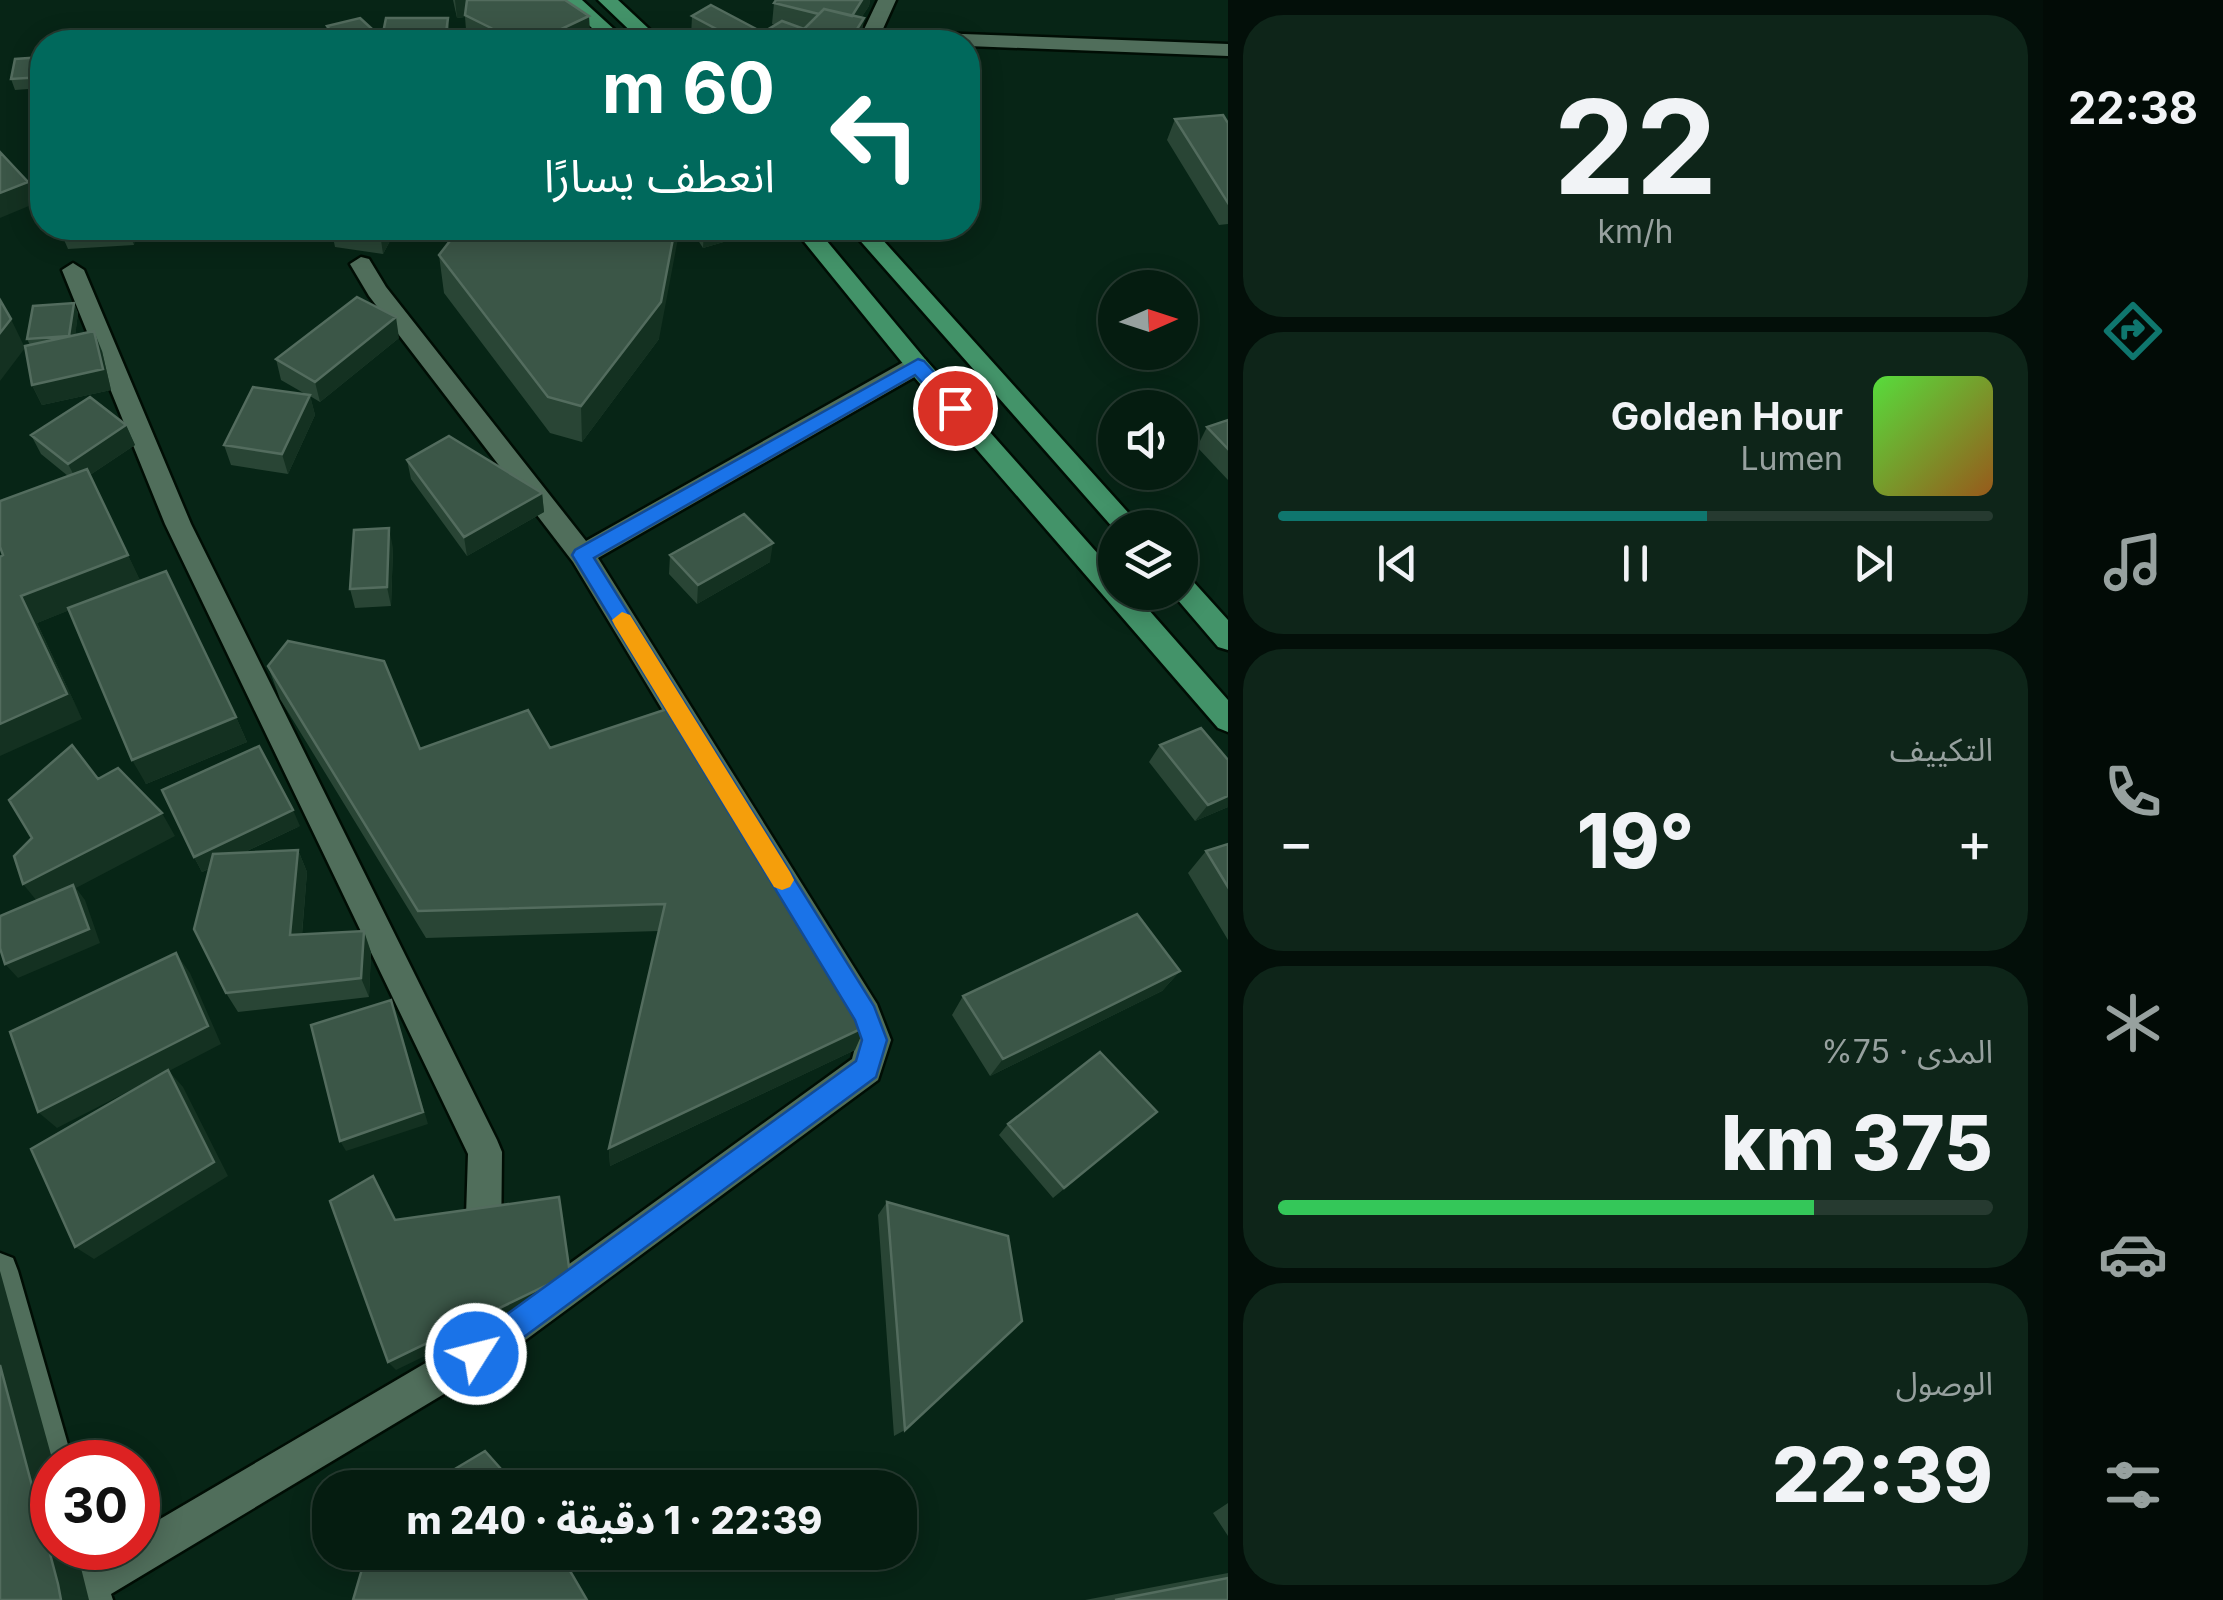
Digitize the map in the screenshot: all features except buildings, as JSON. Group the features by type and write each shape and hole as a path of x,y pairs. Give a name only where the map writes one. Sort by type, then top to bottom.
{"main road":[{"path":"571,0 605,30"},
{"path":"608,0 640,30"},
{"path":"814,240 1098,571"},
{"path":"871,240 1113,510"},
{"path":"918,365 970,347"},
{"path":"1198,605 1228,639"},
{"path":"1132,610 1228,720"}],"street":[{"path":"873,30 888,0"},
{"path":"980,42 1228,50"},
{"path":"79,1583 476,1354 866,1069 874,1040 866,1015 582,555 376,291 361,264"},
{"path":"73,270 178,524 485,1152 481,1279"},
{"path":"582,555 918,365"},
{"path":"0,1271 46,1440"},
{"path":"476,1354 478,1317"}],"slow traffic":[{"path":"622,620 782,880"}],"route":[{"path":"476,1354 866,1069 874,1040 866,1015 582,555 918,365 955,408"}]}
